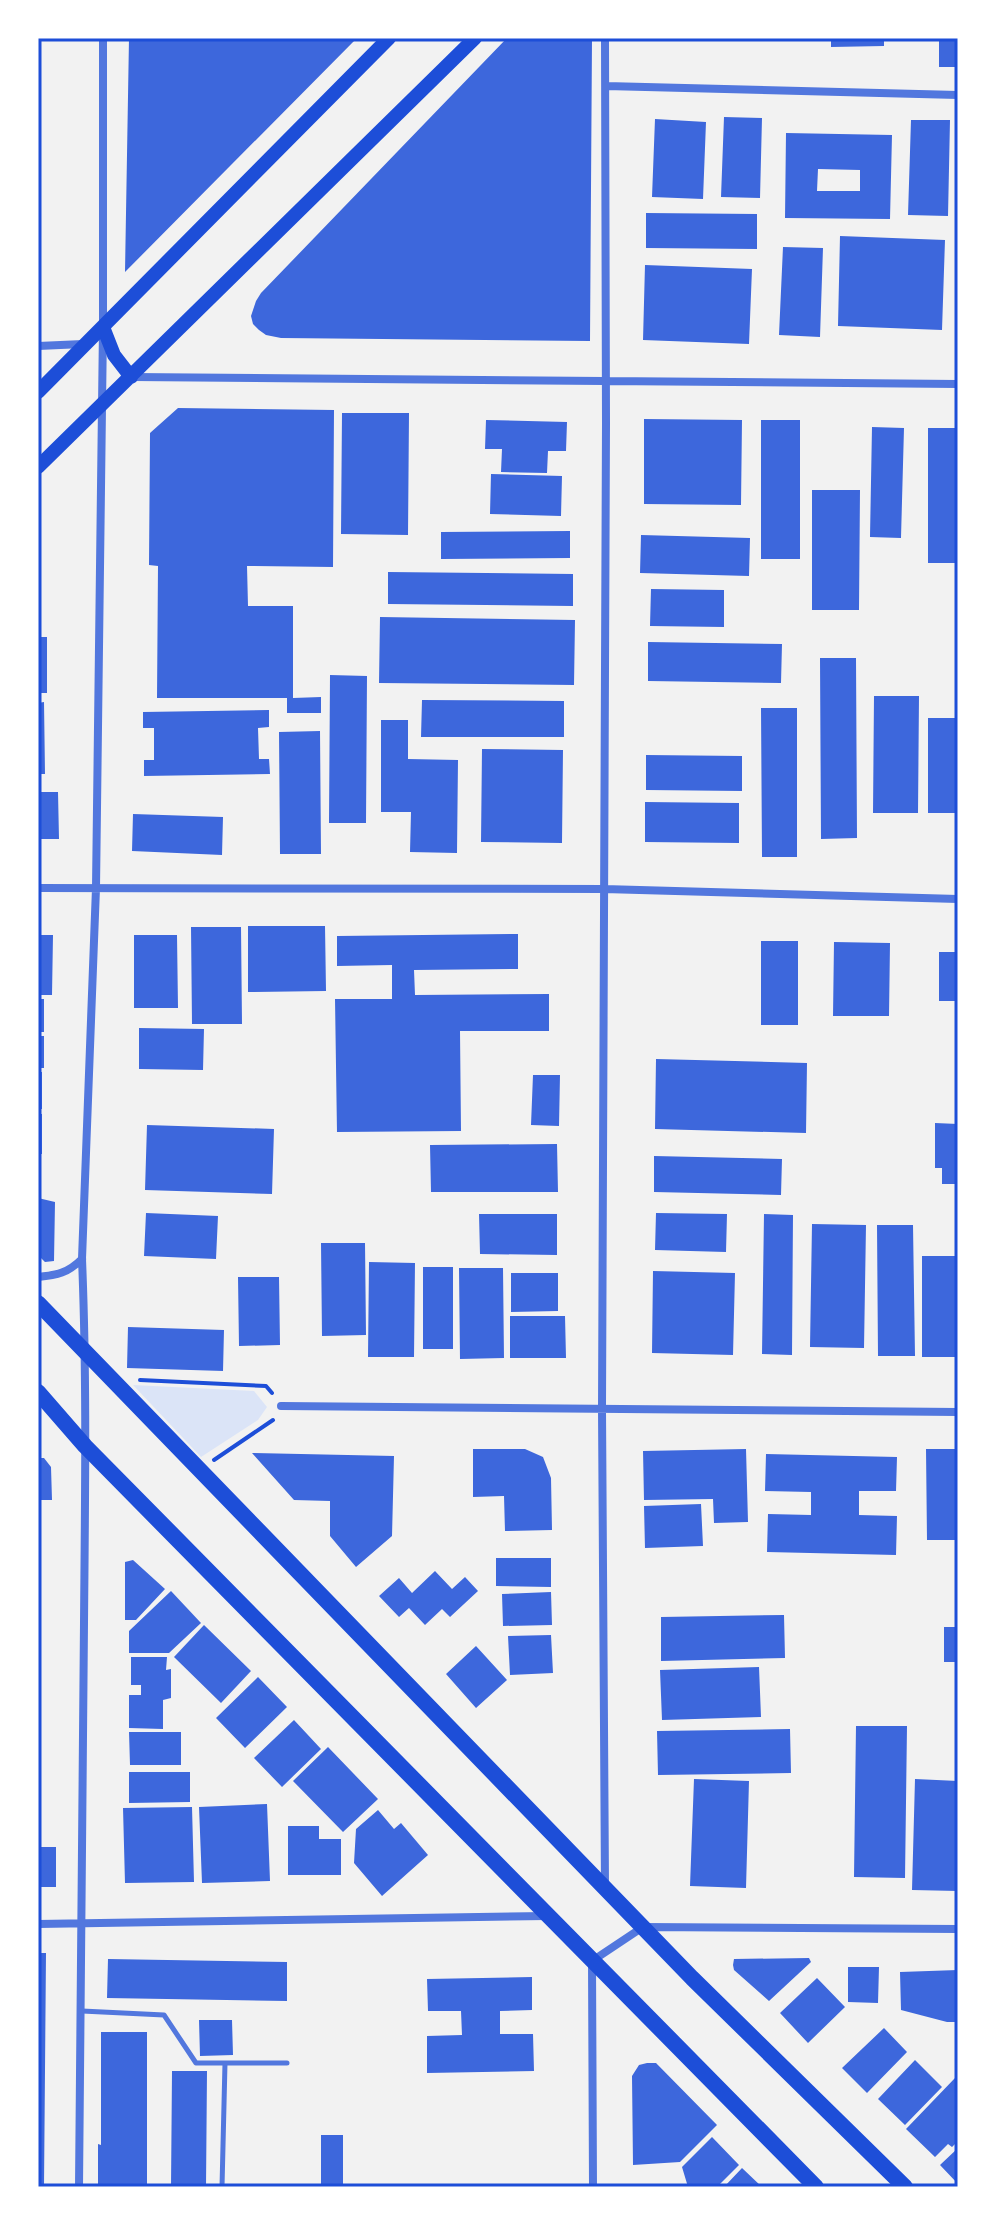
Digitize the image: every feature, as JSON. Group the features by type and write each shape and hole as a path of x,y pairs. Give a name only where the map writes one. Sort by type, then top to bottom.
{"main road":[{"path":"38,392 389,38"},
{"path":"38,467 475,38"},
{"path":"103,327 114,355 131,377"},
{"path":"38,1303 615,1900 905,2187"},
{"path":"38,1392 85,1446 816,2187"}],"street":[{"path":"79,2187 85,1446 82,1259 96,888 103,38"},
{"path":"605,38 602,1409 605,1887"},
{"path":"606,86 958,95"},
{"path":"38,346 88,343"},
{"path":"131,377 958,384"},
{"path":"38,888 604,889 958,899"},
{"path":"38,1277 62,1274 73,1269 82,1259"},
{"path":"281,1406 958,1412"},
{"path":"38,1924 548,1916"},
{"path":"593,2187 592,1961 643,1927 958,1929"}],"lane":[{"path":"82,2011 164,2015 196,2063 287,2063"},
{"path":"222,2187 225,2063"}],"path":[{"path":"112,1379 266,1386 281,1406 271,1423 199,1469"}],"shaded area":[{"path":"133,1385 254,1391 267,1407 258,1420 201,1457"}],"building":[{"path":"129,38 357,38 125,272"},
{"path":"507,38 592,38 590,341 281,338 259,330 251,316 261,293"},
{"path":"831,38 884,38 884,46 831,47"},
{"path":"939,38 958,38 958,67 939,67"},
{"path":"724,117 762,118 760,198 721,197"},
{"path":"655,119 706,122 703,199 652,197"},
{"path":"911,120 950,120 948,216 908,215"},
{"path":"786,133 892,135 890,219 785,218","holes":["818,169 860,170 860,191 817,191"]},
{"path":"646,213 757,214 757,249 646,248"},
{"path":"840,236 945,240 942,330 838,326"},
{"path":"783,247 823,248 820,337 779,335"},
{"path":"645,265 752,269 749,344 643,340"},
{"path":"178,408 334,410 333,567 247,566 248,606 293,606 293,698 321,697 321,713 287,713 287,698 157,698 158,566 149,565 150,433"},
{"path":"342,413 409,413 408,535 341,534"},
{"path":"644,419 742,420 741,505 644,504"},
{"path":"486,420 567,422 566,451 548,451 547,473 501,472 502,449 485,449"},
{"path":"761,420 800,420 800,559 761,559"},
{"path":"872,427 904,428 901,538 870,537"},
{"path":"928,428 958,428 958,563 928,563"},
{"path":"491,474 562,476 561,516 490,514"},
{"path":"812,490 860,490 859,610 812,610"},
{"path":"570,531 570,558 441,559 441,532"},
{"path":"641,535 750,538 749,576 640,573"},
{"path":"388,572 573,574 573,606 388,604"},
{"path":"651,589 724,590 724,627 650,626"},
{"path":"380,617 575,620 574,685 379,683"},
{"path":"38,637 47,637 47,693 38,693"},
{"path":"648,642 782,644 781,683 648,681"},
{"path":"820,658 856,658 857,838 821,839"},
{"path":"330,675 367,676 366,823 329,823"},
{"path":"874,696 919,696 918,813 873,813"},
{"path":"422,700 564,701 564,737 421,737"},
{"path":"44,702 45,774 38,774 38,703"},
{"path":"761,708 797,708 797,857 762,857"},
{"path":"269,710 269,727 258,728 259,759 269,759 270,774 144,776 144,760 154,760 154,728 143,728 143,712"},
{"path":"928,718 958,718 958,813 928,813"},
{"path":"381,720 408,720 408,759 458,760 457,853 410,852 411,812 381,812"},
{"path":"320,731 321,854 280,854 279,732"},
{"path":"482,749 563,750 562,843 481,842"},
{"path":"646,755 742,756 742,791 646,790"},
{"path":"38,792 58,792 59,839 38,839"},
{"path":"645,802 739,803 739,843 645,842"},
{"path":"133,814 223,817 222,855 132,851"},
{"path":"248,926 325,926 326,991 248,992"},
{"path":"191,927 241,927 242,1024 192,1024"},
{"path":"518,934 518,969 414,970 415,995 549,994 549,1031 460,1031 461,1131 337,1132 335,999 392,999 392,965 337,966 337,936"},
{"path":"38,935 53,935 52,995 38,995"},
{"path":"134,935 177,935 178,1008 134,1008"},
{"path":"761,941 798,941 798,1025 761,1025"},
{"path":"834,942 890,943 889,1016 833,1016"},
{"path":"939,952 958,952 958,1001 939,1001"},
{"path":"38,999 44,999 44,1032 38,1032"},
{"path":"139,1028 204,1029 203,1070 139,1069"},
{"path":"38,1036 44,1036 44,1068 38,1068"},
{"path":"656,1059 807,1063 806,1133 655,1129"},
{"path":"38,1072 42,1072 42,1109 38,1109"},
{"path":"533,1075 560,1075 559,1126 531,1125"},
{"path":"38,1114 42,1114 42,1154 38,1154"},
{"path":"935,1123 958,1124 958,1184 942,1184 942,1168 935,1168"},
{"path":"147,1125 274,1129 272,1194 145,1190"},
{"path":"557,1144 558,1192 431,1192 430,1145"},
{"path":"654,1156 782,1159 781,1195 654,1192"},
{"path":"38,1198 55,1202 54,1261 45,1262 38,1255"},
{"path":"146,1213 218,1216 216,1259 144,1256"},
{"path":"656,1213 727,1214 726,1252 655,1250"},
{"path":"479,1214 557,1214 557,1255 480,1254"},
{"path":"764,1214 793,1215 792,1355 762,1354"},
{"path":"812,1224 866,1225 864,1348 810,1347"},
{"path":"877,1225 913,1225 915,1356 878,1356"},
{"path":"321,1243 365,1243 366,1335 322,1336"},
{"path":"922,1256 958,1256 958,1357 922,1357"},
{"path":"369,1262 415,1263 414,1357 368,1357"},
{"path":"423,1267 453,1267 453,1349 423,1349"},
{"path":"459,1268 503,1268 504,1358 460,1359"},
{"path":"653,1271 735,1273 733,1355 652,1353"},
{"path":"511,1273 558,1273 558,1311 511,1312"},
{"path":"238,1277 279,1277 280,1345 239,1346"},
{"path":"510,1316 565,1316 566,1358 510,1358"},
{"path":"128,1327 224,1330 223,1371 127,1368"},
{"path":"473,1449 525,1449 543,1457 551,1478 552,1530 505,1531 504,1496 473,1497"},
{"path":"746,1449 748,1522 714,1523 713,1499 644,1500 643,1451"},
{"path":"926,1449 958,1449 958,1540 927,1540"},
{"path":"252,1453 394,1456 392,1536 356,1567 330,1536 330,1501 294,1500"},
{"path":"766,1454 897,1457 896,1491 859,1491 859,1515 897,1516 896,1555 767,1552 768,1514 811,1515 811,1492 765,1491"},
{"path":"38,1458 44,1458 51,1467 52,1500 38,1500"},
{"path":"701,1504 703,1546 645,1548 644,1506"},
{"path":"496,1558 551,1558 551,1587 496,1586"},
{"path":"133,1560 165,1589 136,1620 125,1620 125,1562"},
{"path":"435,1571 452,1589 465,1577 478,1591 450,1617 442,1609 425,1625 409,1608 399,1617 379,1596 399,1578 412,1593"},
{"path":"171,1591 201,1623 169,1653 129,1653 129,1631"},
{"path":"551,1592 552,1625 503,1626 502,1594"},
{"path":"784,1615 785,1658 661,1661 661,1617"},
{"path":"204,1625 251,1671 221,1703 174,1657"},
{"path":"944,1627 958,1627 958,1662 944,1662"},
{"path":"551,1635 553,1673 510,1675 508,1636"},
{"path":"476,1646 507,1680 476,1708 446,1674"},
{"path":"131,1657 167,1657 166,1670 171,1669 171,1698 163,1700 163,1729 129,1728 129,1695 141,1695 141,1685 131,1685"},
{"path":"759,1667 761,1717 662,1720 660,1670"},
{"path":"258,1677 287,1707 245,1748 216,1718"},
{"path":"38,1680 41,1680 41,1755 38,1755"},
{"path":"294,1720 321,1749 282,1787 254,1758"},
{"path":"856,1726 907,1726 905,1878 854,1877"},
{"path":"790,1729 791,1773 658,1775 657,1731"},
{"path":"129,1732 181,1732 181,1765 130,1765"},
{"path":"328,1747 378,1799 343,1832 293,1781"},
{"path":"129,1772 190,1772 190,1802 129,1803"},
{"path":"694,1779 749,1781 746,1888 690,1886"},
{"path":"915,1779 958,1781 958,1891 912,1890"},
{"path":"267,1804 270,1881 202,1883 199,1807"},
{"path":"192,1807 194,1882 125,1883 123,1808"},
{"path":"378,1810 394,1829 401,1823 428,1855 382,1896 354,1863 356,1829"},
{"path":"288,1826 319,1826 319,1839 341,1839 341,1875 288,1875"},
{"path":"38,1847 56,1847 56,1887 38,1887"},
{"path":"38,1953 46,1953 44,2187 38,2187"},
{"path":"809,1958 811,1962 769,2001 734,1970 733,1965 734,1959"},
{"path":"108,1959 287,1962 287,2001 107,1998"},
{"path":"848,1967 879,1967 878,2003 848,2002"},
{"path":"958,1970 958,2022 901,2010 900,1972"},
{"path":"532,1977 532,2010 500,2011 500,2034 533,2034 534,2071 427,2073 427,2036 462,2035 461,2011 428,2011 427,1979"},
{"path":"817,1978 845,2007 808,2043 780,2013"},
{"path":"199,2020 232,2020 233,2055 200,2056"},
{"path":"884,2028 907,2052 867,2093 842,2068"},
{"path":"101,2032 147,2032 147,2187 98,2186"},
{"path":"915,2060 942,2087 905,2125 878,2099"},
{"path":"656,2063 717,2125 680,2162 633,2165 632,2076 639,2065"},
{"path":"172,2071 207,2071 206,2187 171,2187"},
{"path":"955,2078 958,2081 958,2141 952,2147 948,2144 935,2157 906,2129"},
{"path":"321,2135 343,2135 343,2187 321,2187"},
{"path":"712,2137 739,2165 717,2187 688,2187 682,2167"},
{"path":"958,2148 958,2184 940,2165"},
{"path":"742,2168 762,2187 724,2187"}]}
